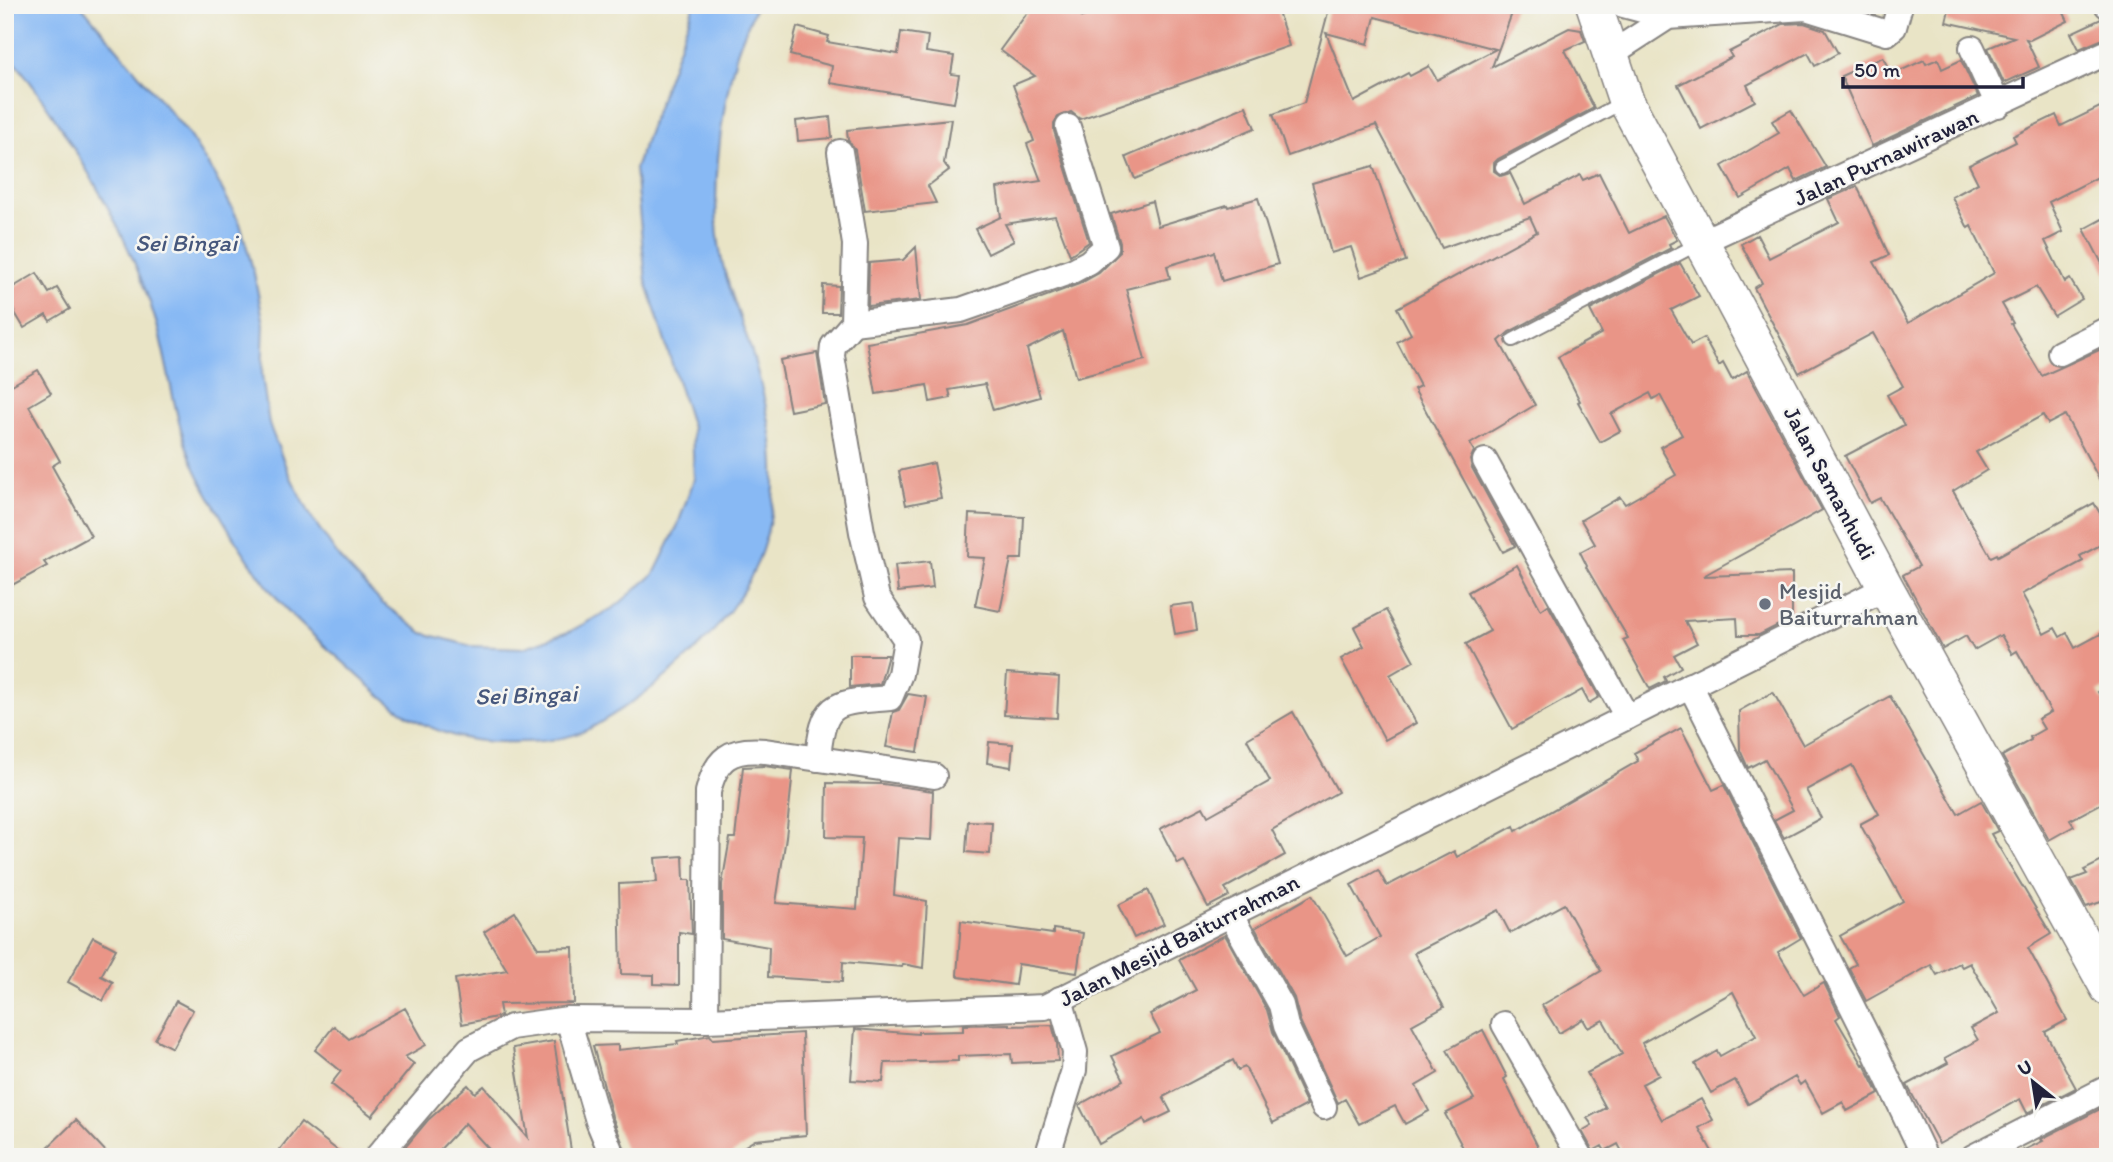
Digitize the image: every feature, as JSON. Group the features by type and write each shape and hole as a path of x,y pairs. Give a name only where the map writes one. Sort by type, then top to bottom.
{"street":[{"name":"Jalan Samanhudi","path":"1594,5 1626,101 1886,588 2108,988"},
{"path":"1623,5 1670,11 1806,7 1887,33 1894,27 1900,5"},
{"path":"1611,54 1648,32 1670,11"},
{"path":"1972,48 1998,105"},
{"name":"Jalan Purnawirawan","path":"1702,243 2108,52"},
{"path":"853,323 961,310 1072,271 1099,255 1106,247 1068,127"},
{"path":"818,760 820,733 827,713 844,702 890,698 893,685 900,674 906,640 877,597 862,532 832,356 834,346 853,323 855,244 840,152"},
{"path":"2060,353 2108,329"},
{"path":"1485,461 1627,717"},
{"name":"Jalan Mesjid Baiturrahman","path":"377,1157 470,1049 511,1027 568,1019 706,1020 1045,1007 1886,588"},
{"path":"1690,685 1925,1157"},
{"path":"706,1020 708,792 713,773 725,758 745,750 934,776"},
{"path":"1230,914 1278,999 1286,1026 1324,1107"},
{"path":"1047,1157 1074,1070 1075,1052 1060,999"},
{"path":"568,1019 598,1121 613,1157"},
{"path":"1504,1024 1580,1157"},
{"path":"1973,1157 2108,1088"}],"lane":[{"path":"1503,167 1626,101"},
{"path":"1513,340 1702,243"}],"water":[{"name":"Sei Bingai","path":"5,5 81,5 187,132 215,176 240,223 254,273 264,324 262,375 269,424 288,472 312,518 341,560 382,603 423,633 471,646 523,648 571,631 615,607 654,574 677,527 694,479 692,428 646,281 635,169 694,5 756,5 738,49 725,104 718,158 716,212 722,261 766,405 773,453 773,501 762,550 750,577 716,628 672,672 623,708 589,729 550,740 497,742 454,736 410,717 370,687 280,602 238,543 201,481 186,444 157,325 138,272 115,221 73,147 33,86 5,51"}],"building":[{"path":"1033,5 1084,5 1082,17 1117,5 1276,5 1289,46 1080,119 1071,112 1058,117 1054,123 1054,131 1089,242 1070,255 1055,216 1005,224 1014,241 988,254 975,229 1001,217 997,188 1041,181 1027,144 1034,141 1013,85 1035,76 1000,50"},
{"path":"1330,5 1515,5 1492,67 1569,28 1581,30 1585,41 1565,50 1594,108 1498,159 1494,163 1494,171 1501,176 1510,173 1525,204 1580,175 1583,180 1599,173 1629,233 1664,216 1677,240 1669,244 1671,248 1509,332 1499,341 1535,405 1470,444 1474,451 1470,460 1472,468 1515,546 1503,552 1414,389 1420,386 1397,342 1411,334 1397,308 1537,232 1530,217 1442,248 1376,125 1288,156 1273,114 1304,103","holes":["1375,17 1496,49 1437,80 1429,66 1410,76 1408,73 1354,102 1326,33 1368,44"]},
{"path":"1950,5 2060,5 2068,21 2030,40 2026,39 2039,67 2004,83 1988,48 2014,37 1946,22"},
{"path":"2101,19 2108,20 2108,37 2079,49 2071,33"},
{"path":"1804,23 1825,30 1838,53 1815,66 1808,53 1747,85 1755,101 1701,129 1678,85 1732,57 1729,52 1783,24"},
{"path":"797,27 829,36 827,42 898,54 901,32 928,36 926,52 954,56 951,74 959,75 954,103 830,83 832,66 790,55"},
{"path":"1883,57 1891,75 1924,60 1926,64 1938,59 1942,69 1961,60 1978,96 1872,146 1841,76"},
{"path":"2108,103 2108,172 2049,202 2063,232 2045,241 2065,282 2070,279 2082,299 2054,316 2036,287 2002,304 2042,376 2108,346 2108,496 2065,415 2048,424 2043,415 1976,452 1987,470 1953,491 1991,557 1997,554 1998,556 2094,503 2108,527 2108,541 2080,556 2083,561 2022,594 2044,634 2055,628 2060,637 2067,633 2075,648 2108,630 2108,687 2098,692 2108,710 2108,800 2070,820 2074,826 2049,840 2002,756 2031,740 2030,737 2044,729 2038,719 2051,712 2017,651 2012,654 2001,635 1974,650 1966,636 1943,649 1903,575 1919,566 1880,498 1870,503 1845,456 1904,425 1887,395 1903,386 1873,333 1799,373 1754,288 1762,283 1741,244 1757,235 1769,258 1839,222 1828,199 1857,186 1889,255 1874,262 1908,323 1994,273 1971,226 1968,228 1952,197 1978,183 1969,165 2016,142 2013,136 2056,115 2061,126"},
{"path":"1246,106 1255,128 1135,179 1126,157"},
{"path":"1791,110 1826,167 1796,181 1790,169 1740,198 1722,166 1779,133 1772,121"},
{"path":"830,117 832,138 798,141 796,121"},
{"path":"951,119 944,163 949,170 928,186 936,203 865,211 855,150 848,140 847,130"},
{"path":"1373,166 1406,261 1361,277 1351,247 1331,253 1312,183"},
{"path":"1258,198 1278,264 1222,281 1214,252 1167,266 1170,278 1126,289 1145,360 1076,378 1063,331 1027,349 1040,397 993,410 985,384 949,390 951,398 930,402 927,385 876,394 867,343 968,325 1079,284 1099,273 1120,252 1111,214 1152,201 1158,226"},
{"path":"2108,216 2108,275 2084,229"},
{"path":"916,247 921,300 868,306 869,263 903,260"},
{"path":"1680,263 1699,296 1671,310 1691,345 1704,338 1719,366 1723,363 1732,380 1747,371 1822,510 1703,576 1792,573 1792,618 1759,635 1738,635 1737,618 1685,621 1697,643 1674,655 1681,667 1664,677 1666,681 1650,689 1623,640 1628,638 1586,567 1580,552 1595,544 1581,520 1620,497 1625,504 1676,475 1660,447 1682,435 1660,395 1653,399 1650,393 1611,414 1620,431 1600,442 1558,357 1602,333 1590,310"},
{"path":"37,273 49,293 57,288 70,309 50,321 46,315 24,328 5,292"},
{"path":"823,285 839,286 838,313 822,313"},
{"path":"817,353 825,404 790,411 780,360"},
{"path":"38,370 51,393 29,406 60,461 52,466 91,536 44,562 47,566 5,589 5,389"},
{"path":"934,463 941,498 906,505 899,471"},
{"path":"969,514 1024,517 1022,559 1011,559 1000,611 975,606 985,558 967,557"},
{"path":"930,561 933,588 898,592 895,565"},
{"path":"1517,565 1541,610 1548,605 1599,697 1589,703 1582,690 1512,729 1466,644 1490,631 1468,592"},
{"path":"1193,603 1197,630 1175,634 1170,606"},
{"path":"1386,610 1414,661 1390,675 1416,723 1385,740 1341,659 1364,646 1354,627"},
{"path":"850,655 888,655 880,684 850,687"},
{"path":"1007,673 1059,677 1057,718 1004,715"},
{"path":"1773,692 1803,745 1890,696 1958,814 1981,801 1998,831 1991,834 2051,934 2028,948 2067,1020 2045,1032 2076,1088 2027,1113 2020,1099 1939,1144 1907,1085 1948,1063 1945,1058 1978,1040 1971,1028 1999,1013 1970,963 1962,967 1959,963 1937,975 1931,965 1866,1001 1849,968 1856,964 1840,936 1903,901 1860,824 1879,814 1852,765 1806,790 1821,818 1784,838 1774,820 1793,810 1765,759 1748,768 1740,750 1739,711"},
{"path":"908,694 927,697 918,752 886,747 893,712 899,710"},
{"path":"1293,712 1338,792 1272,830 1285,855 1225,888 1229,896 1208,907 1184,861 1178,864 1160,829 1203,807 1208,816 1270,781 1247,739"},
{"path":"1681,728 1713,790 1724,785 1801,938 1778,952 1804,995 1824,983 1840,1016 1836,1019 1879,1094 1847,1111 1843,1102 1823,1113 1805,1081 1800,1085 1795,1077 1748,1104 1735,1080 1711,1093 1695,1064 1717,1051 1720,1056 1756,1036 1733,992 1642,1043 1659,1075 1642,1084 1662,1120 1701,1099 1713,1120 1699,1128 1715,1157 1625,1157 1618,1144 1605,1151 1602,1146 1593,1151 1582,1131 1592,1125 1587,1118 1606,1108 1587,1073 1622,1054 1603,1020 1588,1028 1583,1019 1559,1033 1542,1005 1601,971 1564,904 1510,933 1498,910 1414,953 1444,1007 1412,1025 1438,1073 1416,1086 1429,1111 1405,1124 1395,1106 1359,1124 1345,1099 1338,1103 1300,1021 1294,998 1255,928 1312,895 1347,956 1380,937 1351,885 1378,870 1387,886 1454,851 1457,857 1514,826 1516,831 1638,761 1634,753"},
{"path":"989,742 1013,744 1011,767 987,763"},
{"path":"764,766 793,770 776,903 857,909 862,838 826,837 827,783 883,784 933,791 931,840 898,838 894,895 927,901 923,968 903,964 902,967 843,962 842,982 768,977 769,947 722,939 722,884 730,838 735,838 743,767"},
{"path":"968,821 992,822 990,854 966,852"},
{"path":"683,856 684,880 690,880 692,934 679,932 679,985 654,984 654,975 621,974 619,884 657,882 655,858"},
{"path":"2108,858 2108,907 2104,901 2086,907 2071,880 2087,874 2084,870"},
{"path":"1148,890 1164,924 1134,938 1118,905"},
{"path":"515,912 538,948 573,947 574,1003 499,1004 501,1016 462,1024 455,979 507,970 484,932"},
{"path":"961,921 1053,934 1053,929 1083,933 1077,973 1018,964 1015,985 959,977"},
{"path":"1225,935 1267,1010 1273,1032 1307,1105 1273,1123 1245,1067 1238,1070 1233,1060 1163,1097 1171,1112 1146,1124 1144,1119 1099,1144 1079,1105 1124,1080 1112,1056 1160,1033 1150,1014 1196,990 1179,960"},
{"path":"93,937 116,949 101,976 113,982 103,1001 68,982"},
{"path":"176,1001 193,1010 172,1048 155,1039"},
{"path":"405,1008 426,1045 405,1057 414,1064 372,1116 331,1084 341,1071 315,1050 334,1026 349,1039"},
{"path":"963,1025 1052,1025 1058,1061 1012,1063 1011,1054 958,1056 958,1061 885,1063 883,1082 851,1080 855,1029 918,1034 963,1031"},
{"path":"1483,1030 1543,1157 1468,1157 1445,1114 1474,1099 1447,1050"},
{"path":"802,1033 806,1135 755,1140 727,1157 628,1157 612,1116 593,1046 618,1045 618,1050 678,1044 677,1041 710,1035 713,1039"},
{"path":"554,1041 572,1157 496,1157 465,1123 433,1157 397,1157 428,1120 468,1085 475,1093 484,1086 528,1138 513,1048"},
{"path":"2108,1105 2108,1157 2010,1157 2043,1141 2041,1139"},
{"path":"76,1120 111,1157 38,1157"},
{"path":"301,1122 346,1157 274,1157"}],"place":[{"name":"Mesjid Baiturrahman","path":"1765,604"}]}
